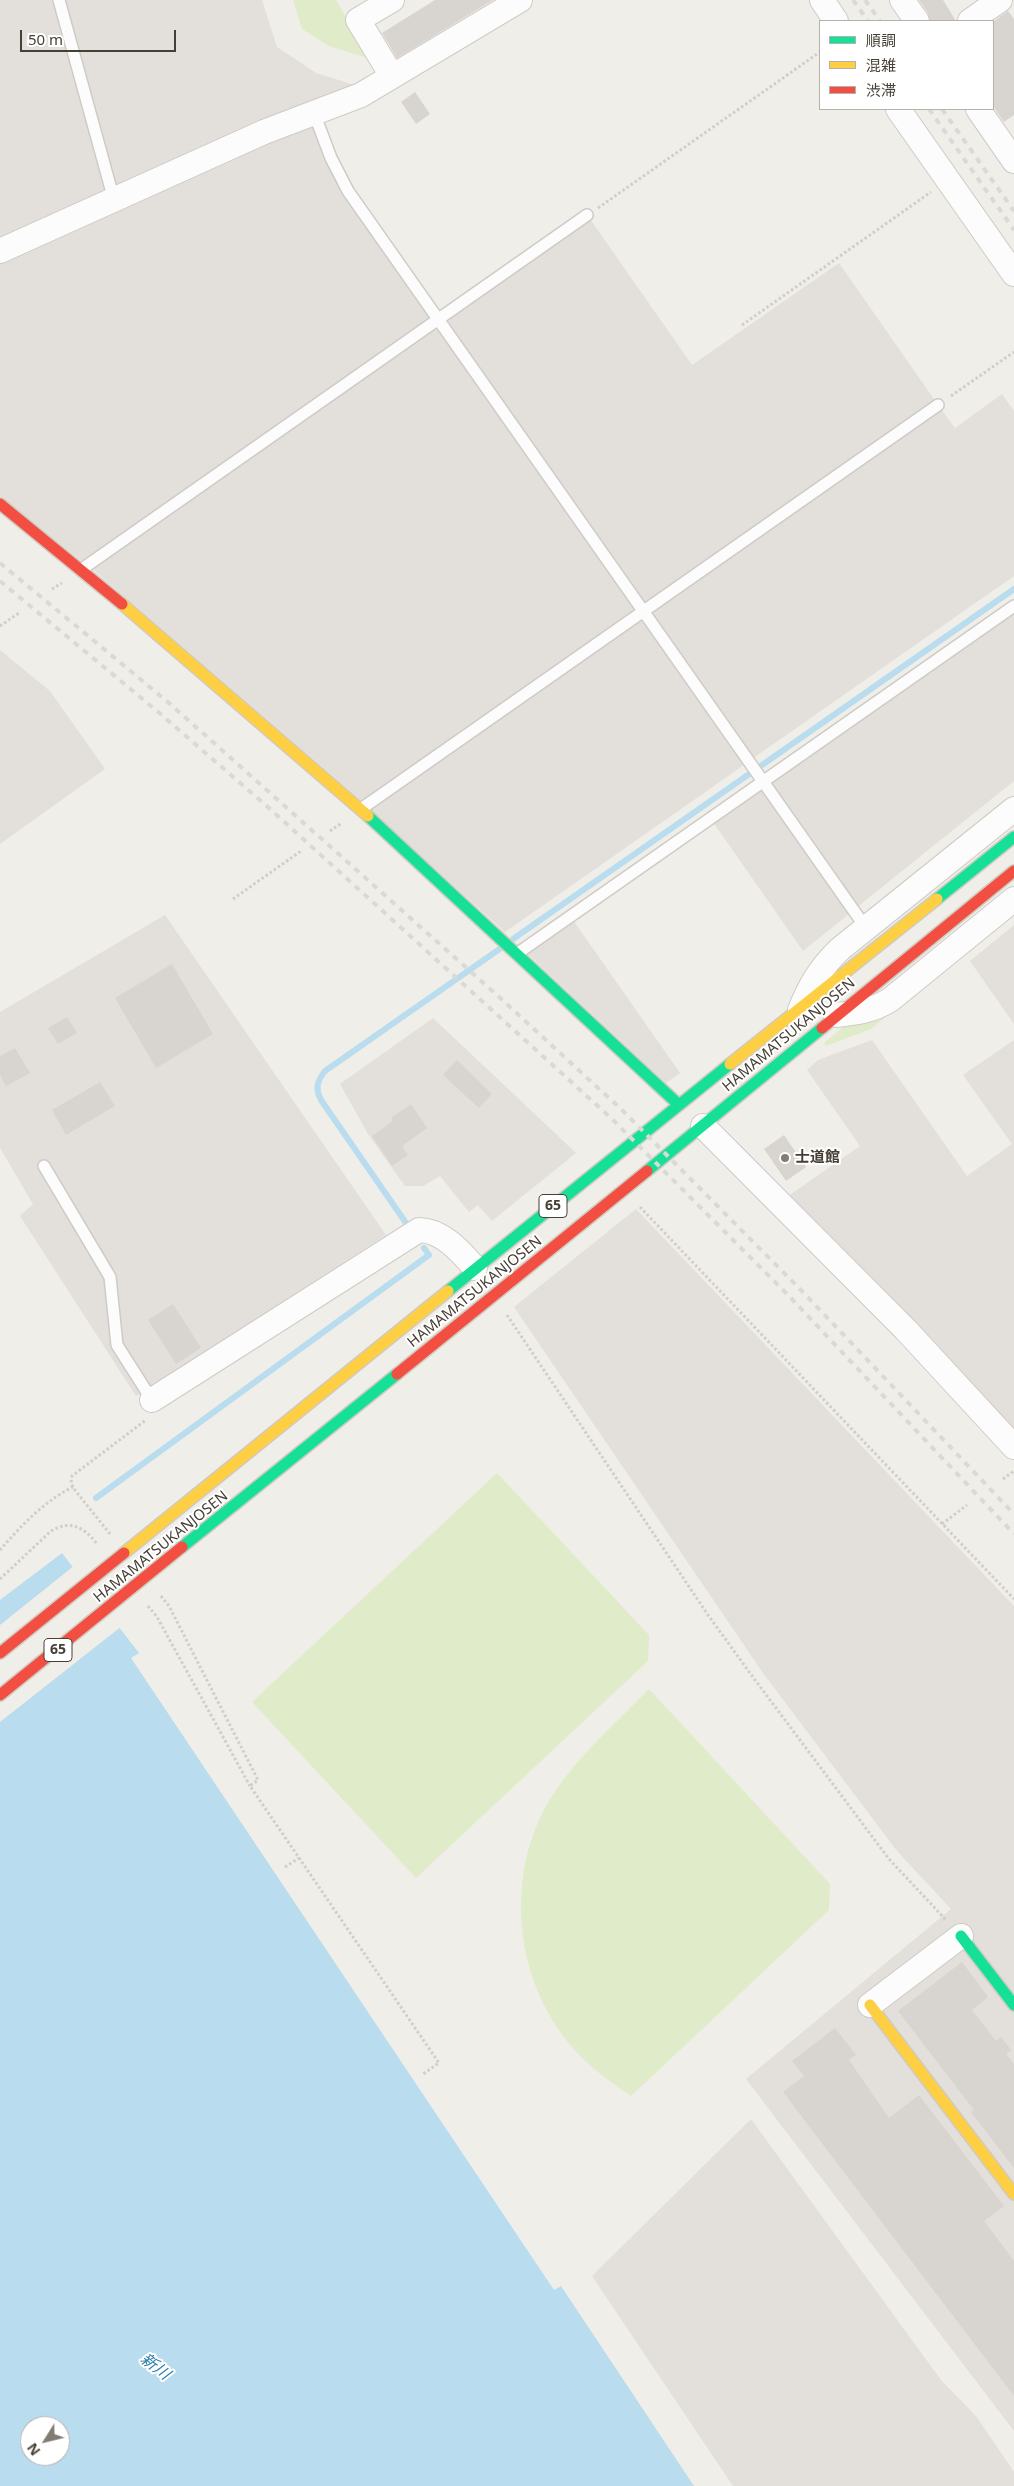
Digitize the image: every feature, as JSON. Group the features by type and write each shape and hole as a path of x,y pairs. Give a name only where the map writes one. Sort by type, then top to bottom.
{"main road":[{"path":"0,504 82,569 223,688 361,809 516,951 678,1104"},
{"name":"HAMAMATSUKANJOSEN","path":"0,1653 94,1578 118,1569 496,1251 678,1104 800,1010 1014,837"},
{"name":"HAMAMATSUKANJOSEN","path":"0,1695 518,1277 1014,871"},
{"path":"496,1251 518,1277"},
{"path":"118,1569 134,1588"},
{"path":"961,1936 1014,2006"},
{"path":"870,2005 1014,2194"}],"street":[{"path":"392,0 358,20 392,76"},
{"path":"0,251 314,112 361,95 520,0"},
{"path":"822,0 835,20"},
{"path":"902,0 916,20"},
{"path":"971,20 1000,0"},
{"path":"899,110 1014,274"},
{"path":"979,110 1014,161"},
{"path":"800,1010 811,983 824,965 866,928 1014,809"},
{"path":"836,1015 877,1008 890,1000 1014,899"},
{"path":"703,1126 906,1330 1014,1447"},
{"path":"152,1400 419,1230 428,1230 460,1250 476,1268"},
{"path":"870,2005 961,1936"}],"lane":[{"path":"59,0 114,200"},
{"path":"314,112 331,158 348,191 760,780 866,928"},
{"path":"82,569 588,215"},
{"path":"361,809 938,405"},
{"path":"516,951 760,780 1014,606"},
{"path":"44,1166 110,1276 117,1345 152,1400"}],"path":[{"path":"588,215 819,53"},
{"path":"742,325 948,180"},
{"path":"938,405 1014,352"},
{"path":"0,626 18,613"},
{"path":"233,899 301,851"},
{"path":"624,1190 1014,1599"},
{"path":"494,1296 731,1648 878,1846 942,1916"},
{"path":"110,1534 73,1487 72,1476 76,1471 150,1417 152,1400"},
{"path":"1002,1479 1014,1471"},
{"path":"0,1550 34,1514 63,1492 73,1487"},
{"path":"942,1524 967,1505"},
{"path":"0,1579 51,1531 60,1526 70,1524 81,1527 102,1549"},
{"path":"161,1596 169,1606 258,1780 250,1786"},
{"path":"145,1601 157,1617 250,1786 439,2063 423,2074"},
{"path":"285,1867 299,1858"}],"shaded area":[{"path":"0,0 262,0 277,47 316,73 361,87 0,244"},
{"path":"312,120 327,159 429,314 428,321 83,562 0,496 0,258"},
{"path":"590,219 692,365 839,263 936,402 648,603 642,601 448,324 449,318"},
{"path":"433,329 440,330 634,607 633,613 363,802 91,568"},
{"path":"1002,394 1014,411 1014,576 752,759 652,617 654,610 941,409 955,428"},
{"path":"1014,612 1014,781 856,908 769,784"},
{"path":"638,621 645,622 744,765 505,932 370,809"},
{"path":"0,650 50,691 105,769 0,844"},
{"path":"761,789 849,914 803,951 713,822"},
{"path":"165,915 386,1235 136,1396 20,1216 33,1204 0,1148 0,1012"},
{"path":"573,920 680,1073 666,1083 527,953"},
{"path":"1014,925 1014,1024 970,961"},
{"path":"433,1018 576,1153 492,1221 478,1205 469,1212 440,1176 423,1186 405,1186 368,1134 340,1084"},
{"path":"872,1040 967,1176 1012,1144 963,1075 1014,1040 1014,1438 784,1199 860,1146 807,1070 818,1060"},
{"path":"636,1209 1014,1606 1014,2431 746,2079 951,1909 897,1851 763,1673 514,1307"},
{"path":"751,2119 941,2380 976,2416 1014,2472 1014,2486 733,2486 592,2276"}],"green space":[{"path":"293,0 336,0 371,59 329,46 302,29"},
{"path":"893,1011 871,1029 826,1046 824,1043 848,1023"},
{"path":"497,1473 649,1635 648,1661 416,1878 252,1702"},
{"path":"649,1689 830,1884 829,1910 631,2096 584,2060 561,2033 544,2006 532,1976 524,1945 521,1913 522,1882 528,1851 539,1821 554,1793 575,1765"}],"water":[{"name":"新川","path":"62,1553 139,1653 131,1658 554,2290 561,2286 694,2486 0,2486 0,1600"}],"pier":[{"path":"75,1565 122,1626 0,1722 0,1625"}],"building":[{"path":"435,0 493,0 397,58 382,33"},
{"path":"919,0 943,0 955,20 930,20 928,13"},
{"path":"1008,11 1014,19 1014,115 1004,122 994,107 994,21"},
{"path":"415,92 430,114 416,124 401,102"},
{"path":"172,964 213,1034 156,1068 115,998"},
{"path":"67,1017 77,1033 58,1044 48,1028"},
{"path":"15,1048 30,1073 6,1086 0,1075 0,1056"},
{"path":"457,1060 492,1094 479,1108 443,1075"},
{"path":"100,1082 115,1106 66,1135 52,1110"},
{"path":"411,1104 427,1128 402,1146 408,1155 392,1166 372,1136 393,1121 391,1118"},
{"path":"784,1135 806,1167 786,1181 764,1149"},
{"path":"173,1304 201,1348 176,1364 148,1320"},
{"path":"962,1962 988,1997 972,2010 996,2041 1001,2037 1011,2050 1006,2054 1014,2064 1014,2168 971,2112 974,2110 898,2011"},
{"path":"835,2028 856,2055 849,2060 889,2118 919,2095 1004,2206 984,2221 1014,2261 1014,2396 783,2092 804,2076 792,2061"}],"waterway":[{"path":"513,939 1014,589"},
{"path":"406,1223 321,1100 318,1092 320,1078 325,1071 501,948"},
{"path":"96,1498 429,1255 424,1248"}],"railway":[{"path":"853,0 867,20"},
{"path":"865,0 879,20"},
{"path":"930,110 1014,230"},
{"path":"943,110 1014,211"},
{"path":"0,563 169,703 498,996 621,1109 799,1288 1014,1514"},
{"path":"0,581 157,711 269,808 611,1118 788,1295 1014,1534"}],"traffic: fast":[{"path":"368,816 678,1104"},
{"path":"937,899 1014,837"},
{"path":"647,1171 822,1028"},
{"path":"448,1291 730,1064"},
{"path":"182,1547 397,1374"},
{"path":"961,1936 1014,2005"}],"traffic: slow":[{"path":"122,604 368,816"},
{"path":"730,1064 937,899"},
{"path":"124,1553 448,1291"},
{"path":"870,2005 1014,2194"}],"traffic: jam":[{"path":"0,504 122,604"},
{"path":"822,1028 1014,871"},
{"path":"397,1374 647,1171"},
{"path":"0,1695 182,1547"},
{"path":"0,1653 124,1553"}],"place":[{"name":"士道館","path":"785,1158"}]}
